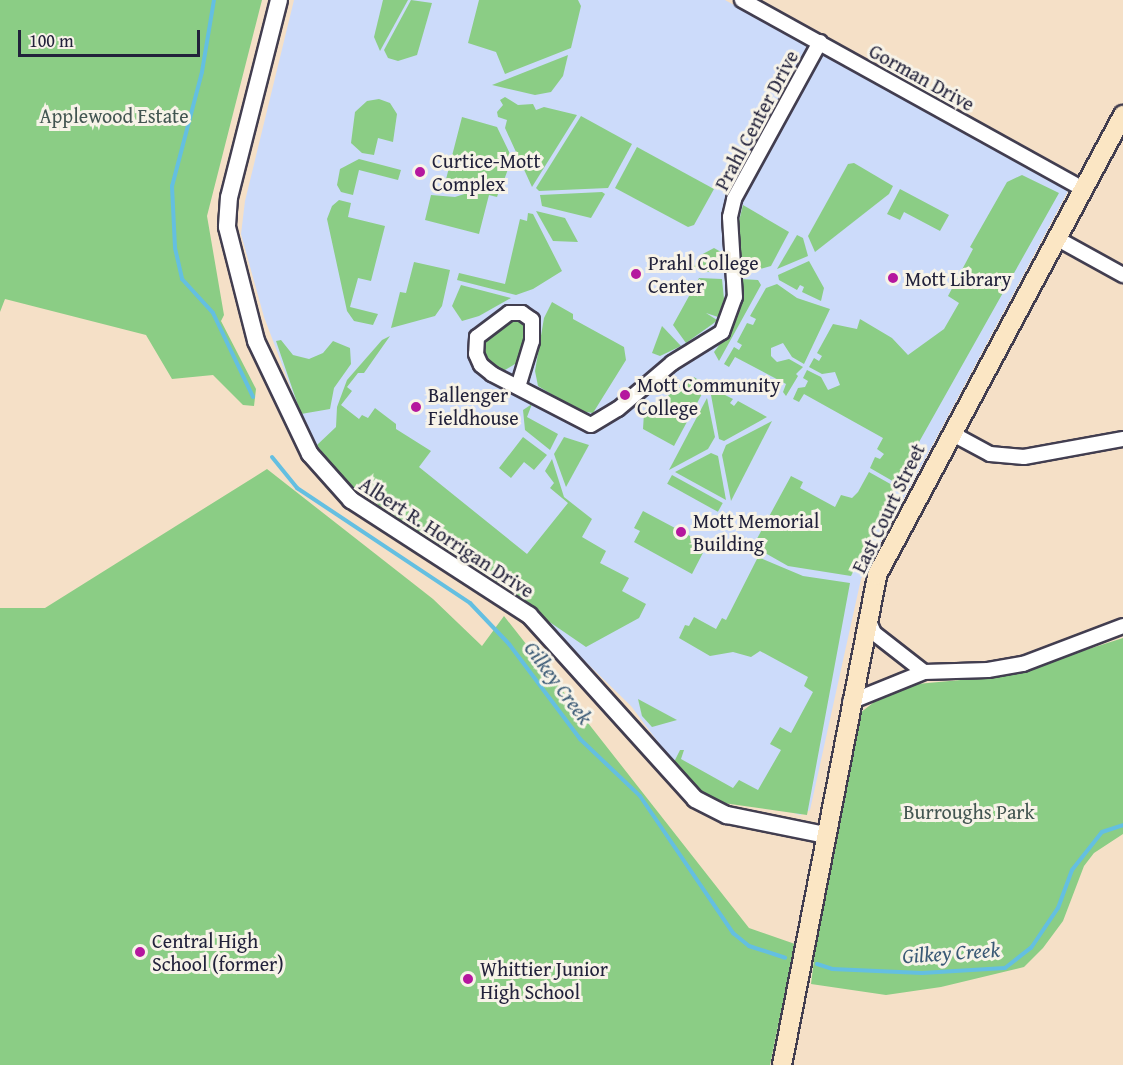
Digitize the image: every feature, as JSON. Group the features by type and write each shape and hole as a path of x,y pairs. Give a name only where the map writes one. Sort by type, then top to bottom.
{"main road":[{"name":"East Court Street","path":"782,1065 867,616 884,557 1123,115"}],"street":[{"name":"Albert R. Horrigan Drive","path":"279,0 229,197 227,227 256,341 304,445 332,482 351,500 529,615 695,799 727,814 825,834"},
{"name":"Gorman Drive","path":"742,0 1083,189"},
{"name":"Prahl Center Drive","path":"518,387 532,342 532,320 522,313 509,313 477,337 476,354 492,374 591,425 618,409 672,363 722,332 735,297 730,217 734,199 820,42"},
{"path":"1056,238 1123,275"},
{"path":"951,433 990,454 1024,457 1123,439"},
{"path":"867,616 874,633 924,672"},
{"path":"850,702 924,672 988,670 1023,664 1123,626"}],"shaded area":[{"name":"Mott Community College","path":"294,0 725,0 1068,191 861,579 810,810 800,815 682,774 631,706 521,599 342,480 308,433 264,317 241,234 245,201"}],"green space":[{"name":"Applewood Estate","path":"0,0 262,0 207,216 224,315 221,321 256,389 254,406 243,405 213,375 172,379 146,335 5,299 0,312"},
{"path":"383,0 408,0 380,51 374,37"},
{"path":"411,0 432,3 417,55 398,61 388,58 384,50"},
{"path":"479,0 578,0 581,6 571,48 505,74 496,52 468,43"},
{"path":"568,55 563,76 551,92 535,95 492,85"},
{"path":"505,97 518,105 533,104 536,110 544,107 577,115 532,187 505,128 507,120 498,117 497,112 503,105 500,100"},
{"path":"379,99 390,103 397,114 393,142 378,138 374,155 362,153 351,143 355,112 367,101"},
{"path":"581,116 632,144 608,188 539,191 536,188"},
{"path":"462,117 497,127 512,158 503,183 483,183 451,193 444,187"},
{"path":"637,147 714,189 694,225 688,227 615,188"},
{"path":"359,159 401,170 398,180 359,170 353,195 341,192 337,185 340,169"},
{"path":"854,163 893,186 889,194 815,252 808,236 848,164"},
{"path":"1022,175 1059,193 896,483 870,468 875,457 880,459 884,454 877,449 883,438 804,394 799,402 793,399 798,388 805,387 808,381 803,378 807,370 821,377 828,390 840,385 835,372 822,374 809,367 814,358 819,361 822,356 817,353 833,324 857,329 860,319 892,338 908,355 944,329 959,303 948,296 973,249 970,247 1007,182"},
{"path":"486,187 499,191 497,197 489,195 479,234 425,220 431,195 455,197"},
{"path":"900,189 949,215 940,231 904,212 900,220 887,214"},
{"path":"602,192 605,194 591,218 542,206 540,195"},
{"path":"339,200 351,203 348,217 385,226 371,281 358,278 350,307 378,314 373,325 354,321 347,311 327,219 332,206"},
{"path":"743,205 789,232 771,266 760,269 738,258 738,225"},
{"path":"536,211 565,218 578,242 553,241"},
{"path":"528,213 533,214 562,271 533,289 516,295 457,280 459,273 505,284 520,219 527,221"},
{"path":"797,235 803,238 808,256 777,269"},
{"path":"714,248 721,252 722,272 702,272 694,267 699,256"},
{"path":"809,261 824,288 821,301 802,292 804,287 800,285 797,290 779,280 778,275"},
{"path":"414,262 450,270 442,306 435,316 391,328 400,292 406,293"},
{"path":"699,278 722,279 724,299 718,317 706,313 717,320 686,343 673,325"},
{"path":"741,279 758,280 761,285 719,361 714,352 732,328 739,311"},
{"path":"777,284 797,298 830,309 804,364 792,357 783,343 771,348 771,356 777,362 789,359 803,367 796,374 798,376 786,396 783,392 786,384 735,357 729,367 724,364 734,347 739,350 742,345 737,342 747,323 753,325 756,319 750,316 766,288"},
{"path":"461,285 511,298 479,316 462,321 452,306"},
{"path":"552,302 573,314 573,319 624,347 626,360 593,413 579,411 538,386 535,371 544,318"},
{"path":"516,318 528,329 520,361 505,370 490,366 481,354 483,338"},
{"path":"662,326 681,346 660,356 652,353"},
{"path":"390,336 364,373 358,373 347,387 352,391 341,405 359,419 362,415 368,418 375,408 396,424 396,429 431,451 419,467 527,554 568,503 550,488 554,483 545,471 552,459 564,497 592,519 582,537 606,551 600,563 629,578 622,591 646,604 639,618 586,647 342,480 317,445 336,427 337,407 347,380 382,340"},
{"path":"281,340 293,355 309,359 323,353 333,341 350,348 351,364 334,388 330,409 301,414 276,341"},
{"path":"694,377 700,381 703,392 674,446 643,429 644,413"},
{"path":"717,391 733,399 730,403 734,406 738,401 767,417 724,441 719,439 711,395"},
{"path":"707,398 715,437 708,449 669,470"},
{"path":"532,404 527,417 558,434 550,450 525,430 523,410"},
{"path":"772,421 731,501 722,455 726,445"},
{"path":"523,437 547,455 534,470 524,462 511,478 499,468"},
{"path":"564,437 589,445 566,487 554,454"},
{"path":"711,453 718,456 726,500 675,472"},
{"path":"267,469 433,599 482,646 504,616 749,928 795,944 770,1065 0,1065 0,608 45,608"},
{"path":"869,472 894,486 894,491 851,576 788,566 753,546 791,476 803,482 800,488 835,507 841,495 852,498 858,492"},
{"path":"672,475 723,503 718,512 667,484"},
{"path":"643,511 707,545 692,574 634,542 640,531 634,528"},
{"path":"758,557 803,576 850,583 807,815 723,803 700,793 674,770 674,762 680,750 684,750 681,759 733,788 739,780 758,790 781,750 770,744 780,727 791,733 813,692 804,686 808,677 760,651 751,657 733,652 710,656 679,638 685,625 689,626 694,617 716,629 722,618 726,620"},
{"name":"Burroughs Park","path":"1123,638 1123,834 1094,853 1084,866 1063,921 1043,948 1024,967 941,987 886,995 811,984 817,935 860,713 878,699 917,684 1004,676"},
{"path":"638,699 677,720 652,727 642,716"}],"waterway":[{"name":"Gilkey Creek","path":"214,0 202,72 172,186 175,248 182,279 213,313 253,397"},
{"name":"Gilkey Creek","path":"272,457 297,488 470,603 509,644 580,739 640,796 733,933 749,946 785,958"},
{"name":"Gilkey Creek","path":"817,964 832,969 922,973 1005,968 1031,948 1058,908 1072,870 1102,832 1123,825"}],"place":[{"name":"Curtice-Mott Complex","path":"420,172"},
{"name":"Prahl College Center","path":"636,274"},
{"name":"Mott Library","path":"893,278"},
{"name":"Mott Community College","path":"625,395"},
{"name":"Ballenger Fieldhouse","path":"416,407"},
{"name":"Mott Memorial Building","path":"681,532"},
{"name":"Central High School (former)","path":"140,952"},
{"name":"Whittier Junior High School","path":"468,979"}]}
